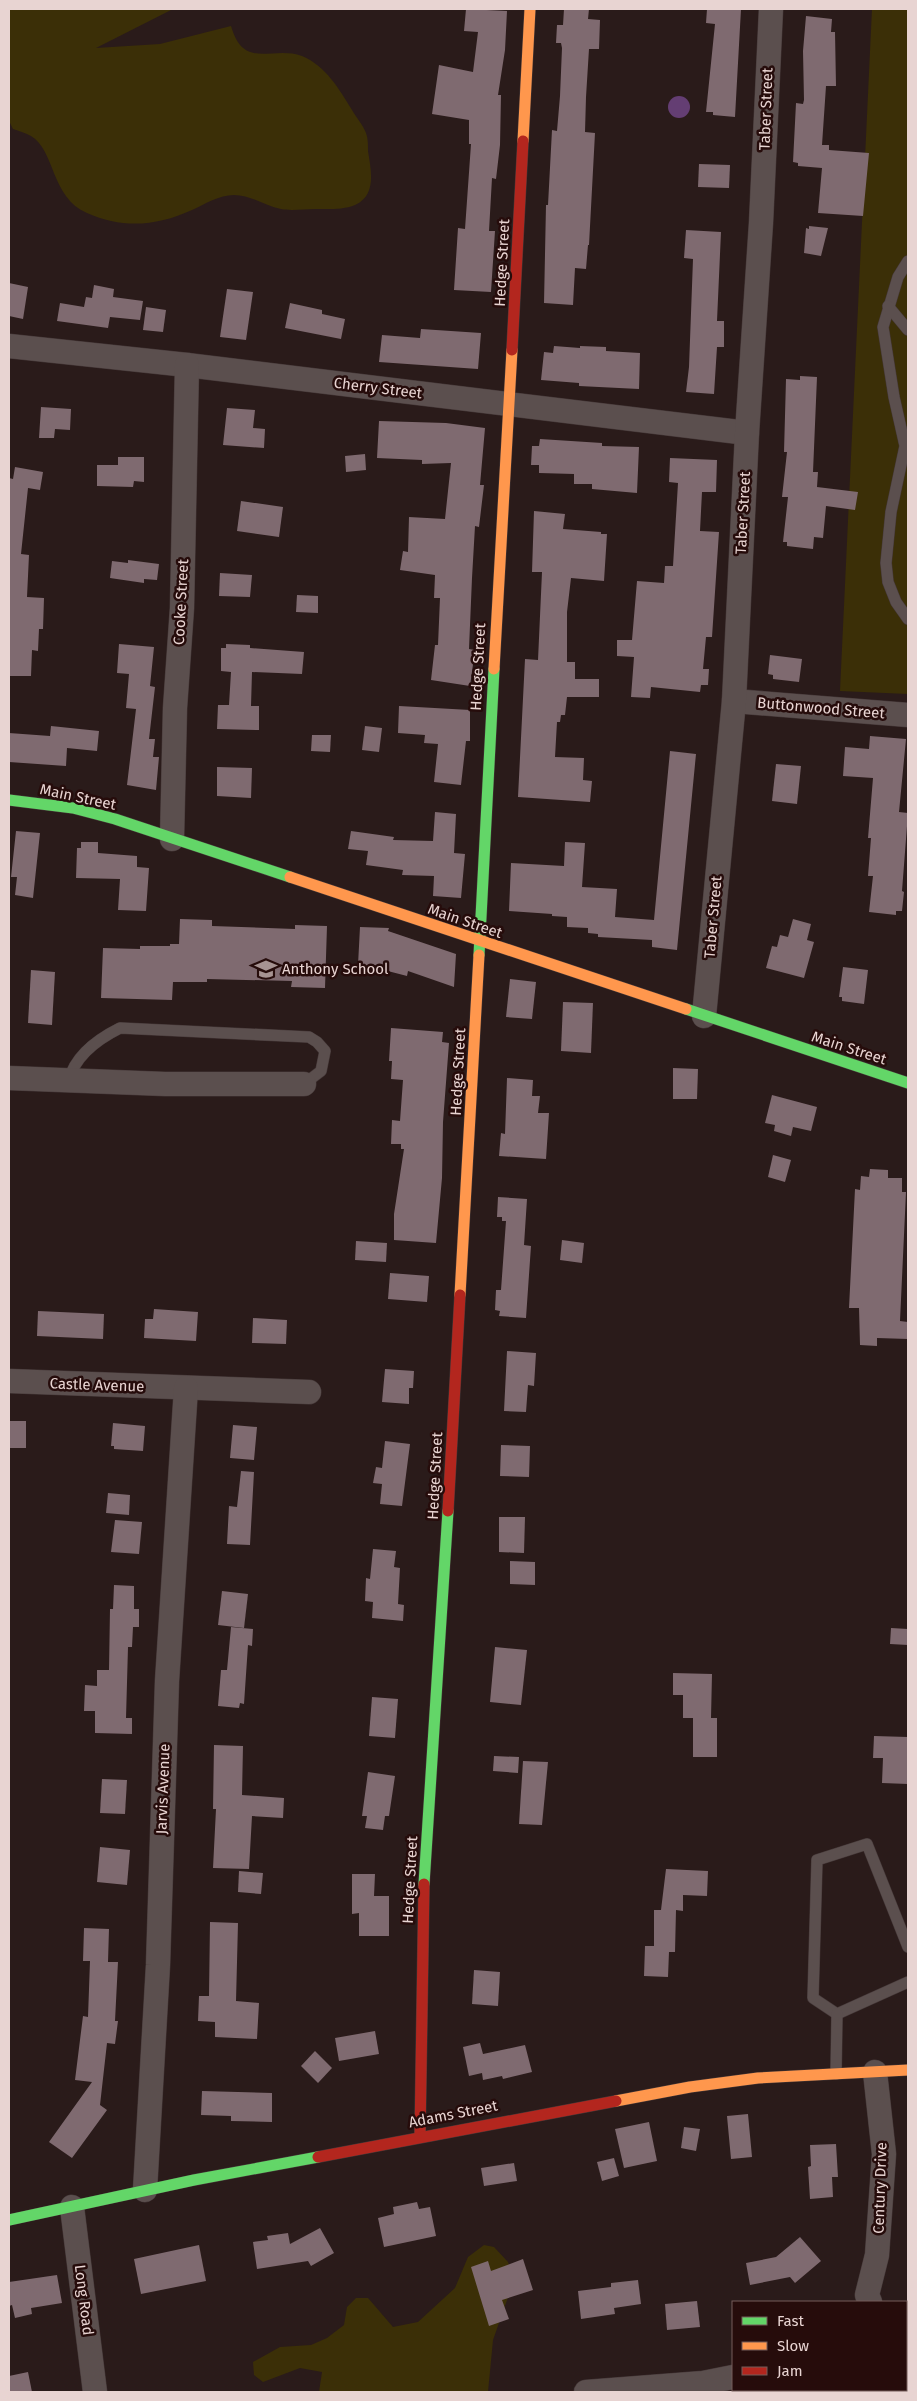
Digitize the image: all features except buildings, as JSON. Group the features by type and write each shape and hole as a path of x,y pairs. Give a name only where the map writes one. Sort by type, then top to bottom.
{"street":[{"name":"Hedge Street","path":"420,2136 423,1900 451,1476 530,9"},
{"name":"Taber Street","path":"704,1016 734,700 747,433 762,223 771,9"},
{"name":"Cherry Street","path":"9,346 187,365 747,433"},
{"name":"Cooke Street","path":"172,839 175,708 182,598 187,365"},
{"name":"Buttonwood Street","path":"734,700 908,715"},
{"name":"Main Street","path":"9,800 74,808 908,1084"},
{"path":"9,1078 165,1084 304,1084"},
{"name":"Castle Avenue","path":"9,1382 309,1392"},
{"name":"Jarvis Avenue","path":"145,2190 158,1965 166,1681 186,1388"},
{"name":"Adams Street","path":"9,2220 145,2190 420,2136 716,2083 758,2078 908,2070"},
{"name":"Century Drive","path":"866,2300 877,2255 884,2154 875,2072"},
{"name":"Long Road","path":"72,2207 96,2392"},
{"path":"586,2392 703,2383 732,2376"}],"lane":[{"path":"908,261 898,277 883,327 894,397 907,443 891,512 886,563 888,582 896,602 908,619"},
{"path":"888,306 908,330"},
{"path":"68,1080 72,1068 99,1038 120,1028 309,1036 325,1051 321,1071 304,1084"},
{"path":"837,2014 813,1998 816,1860 867,1844 908,1947"},
{"path":"837,2014 908,1982"},
{"path":"836,2074 837,2014"}],"shaded area":[{"path":"9,9 173,9 96,48 160,44 231,26 243,48 251,52 260,54 291,53 311,60 331,79 366,133 371,174 370,189 367,195 362,201 346,208 285,210 240,195 228,195 179,215 140,224 114,222 87,213 75,206 66,197 39,143 31,136 13,129 9,121"},
{"path":"872,9 908,9 908,694 840,691"},
{"path":"679,96 687,99 690,107 687,115 679,118 671,115 668,107 671,99"},
{"path":"484,2245 494,2247 508,2262 514,2280 493,2340 488,2392 319,2392 322,2372 300,2368 263,2382 254,2375 253,2362 280,2347 311,2345 327,2338 344,2325 347,2307 356,2298 368,2298 393,2327 418,2322 455,2288 468,2257"}],"traffic: fast":[{"path":"479,955 494,669"},
{"path":"9,800 73,808 115,819 290,877"},
{"path":"686,1009 908,1083"},
{"path":"424,1884 448,1511"},
{"path":"9,2220 194,2180 318,2157"}],"traffic: slow":[{"path":"523,141 530,9"},
{"path":"494,669 512,350"},
{"path":"290,877 686,1009"},
{"path":"460,1295 479,955"},
{"path":"616,2101 690,2087 758,2078 908,2070"}],"traffic: jam":[{"path":"512,350 523,141"},
{"path":"448,1511 460,1295"},
{"path":"420,2136 424,1884"},
{"path":"318,2157 616,2101"}],"place":[{"name":"Anthony School","path":"266,969"}]}
